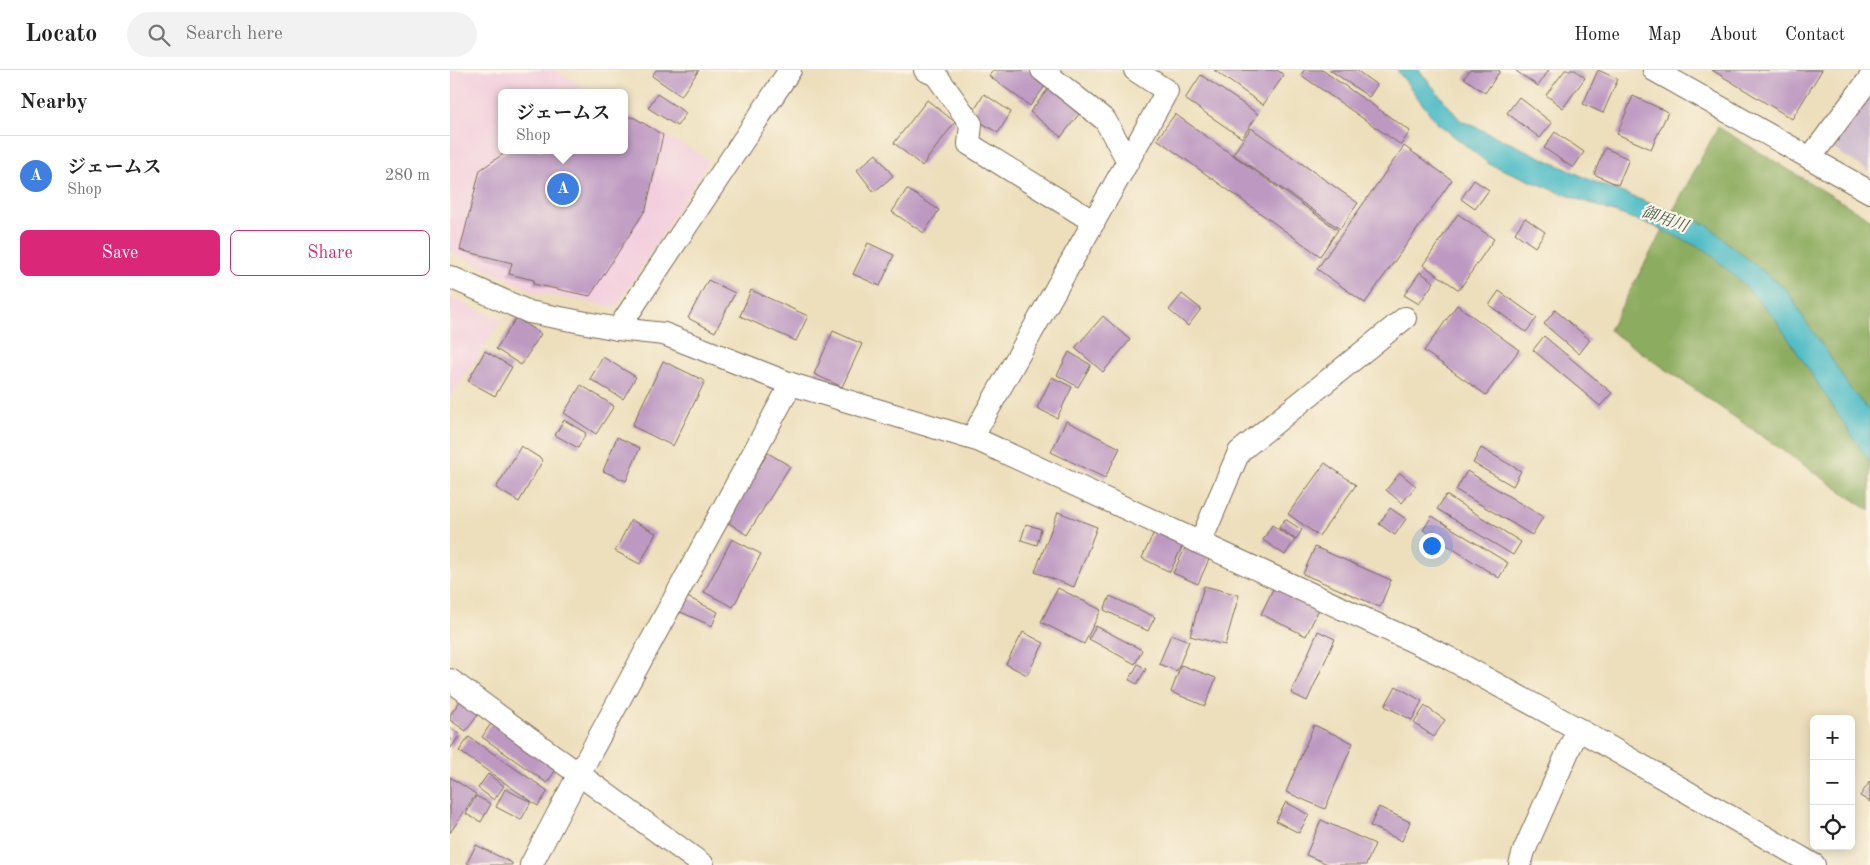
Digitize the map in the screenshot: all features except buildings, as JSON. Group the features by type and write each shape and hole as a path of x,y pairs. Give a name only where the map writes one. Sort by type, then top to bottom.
{"street":[{"path":"618,329 790,70"},
{"path":"925,70 936,76 972,124 969,144 1094,222"},
{"path":"1042,70 1104,120 1128,161"},
{"path":"972,438 1167,92 1134,70"},
{"path":"1654,70 1870,192"},
{"path":"1810,158 1870,78"},
{"path":"450,278 530,312 618,329 664,334 791,384 972,438 1445,656 1578,728 1814,865"},
{"path":"1200,543 1239,452 1406,318"},
{"path":"531,865 791,384"},
{"path":"450,680 703,865"},
{"path":"1520,865 1524,851 1578,728"}],"shaded area":[{"path":"450,70 555,70 587,89 498,89 498,154 628,154 628,113 709,160 616,307 537,293 450,252"},
{"path":"1870,74 1870,172 1819,140"},
{"path":"450,298 502,320 450,399"}],"green space":[{"path":"1718,127 1870,219 1870,511 1609,330"}],"water":[{"name":"御用川","path":"1397,70 1419,70 1460,120 1597,183 1709,226 1731,246 1787,290 1849,387 1870,412 1870,463 1774,317 1740,281 1707,251 1656,227 1558,192 1489,164 1436,122"}],"place":[{"name":"ジェームス","path":"563,189"}]}
